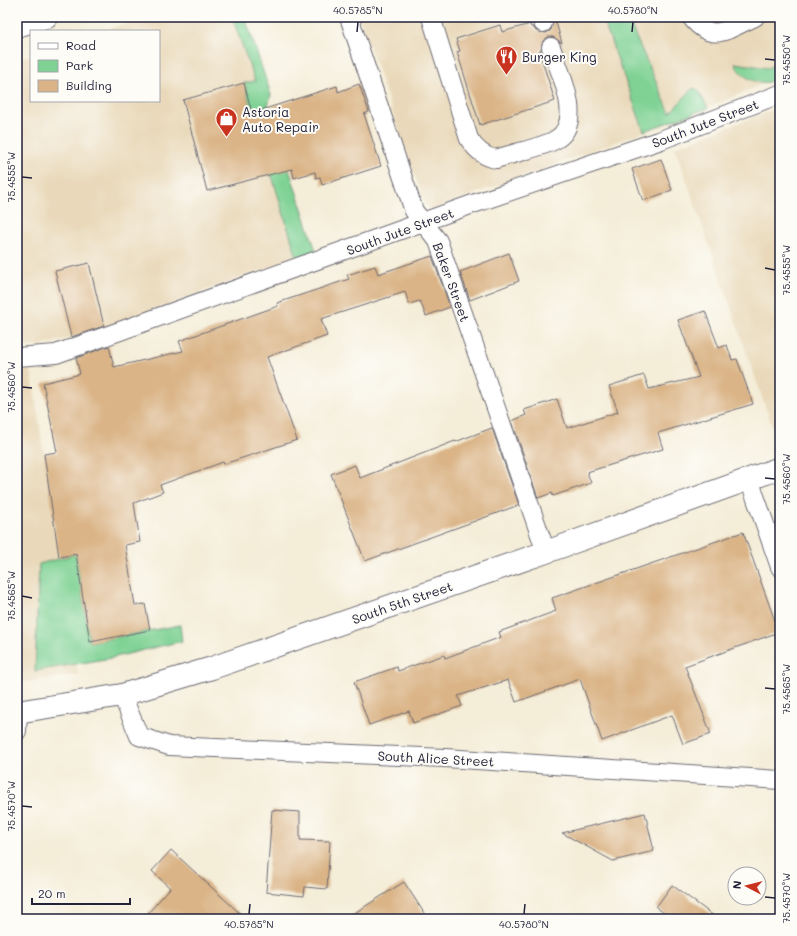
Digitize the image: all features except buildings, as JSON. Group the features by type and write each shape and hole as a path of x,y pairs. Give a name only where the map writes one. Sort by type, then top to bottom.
{"street":[{"path":"17,26 46,17"},
{"name":"South 5th Street","path":"17,718 122,695 212,668 546,552 780,468"}],"lane":[{"name":"Baker Street","path":"349,17 414,211 438,241 546,552"},
{"path":"431,17 469,139 475,148 490,158 496,159 555,140 561,135 565,128 570,115 570,103 551,47"},
{"path":"691,17 699,28 708,33 719,33 755,17"},
{"name":"South Jute Street","path":"17,357 56,354 661,140 780,94"},
{"path":"748,479 780,567"},
{"name":"South Alice Street","path":"122,695 139,736 169,746 493,762 780,780"}],"shaded area":[{"path":"146,17 245,17 271,95 268,106 297,258 233,280 98,331 39,346 17,346 17,59 30,55 30,102 160,102 160,30 106,30"},
{"path":"359,17 780,17 780,76 708,108 433,209 429,208 425,204"},
{"path":"780,107 780,443 778,443 675,147"},
{"path":"31,370 78,675 17,683 17,371"}],"green space":[{"path":"232,17 245,17 271,95 268,106 316,251 297,258 272,176 269,175 244,83 255,81"},
{"path":"602,17 627,17 670,113 693,88 698,90 708,108 644,131"},
{"path":"780,62 780,76 770,82 763,83 748,78 740,71 735,63 768,68"},
{"path":"76,554 90,642 180,625 182,641 111,658 35,671 39,564"}],"place":[{"name":"Burger King","path":"506,76"},
{"name":"Astoria Auto Repair","path":"226,138"}]}
